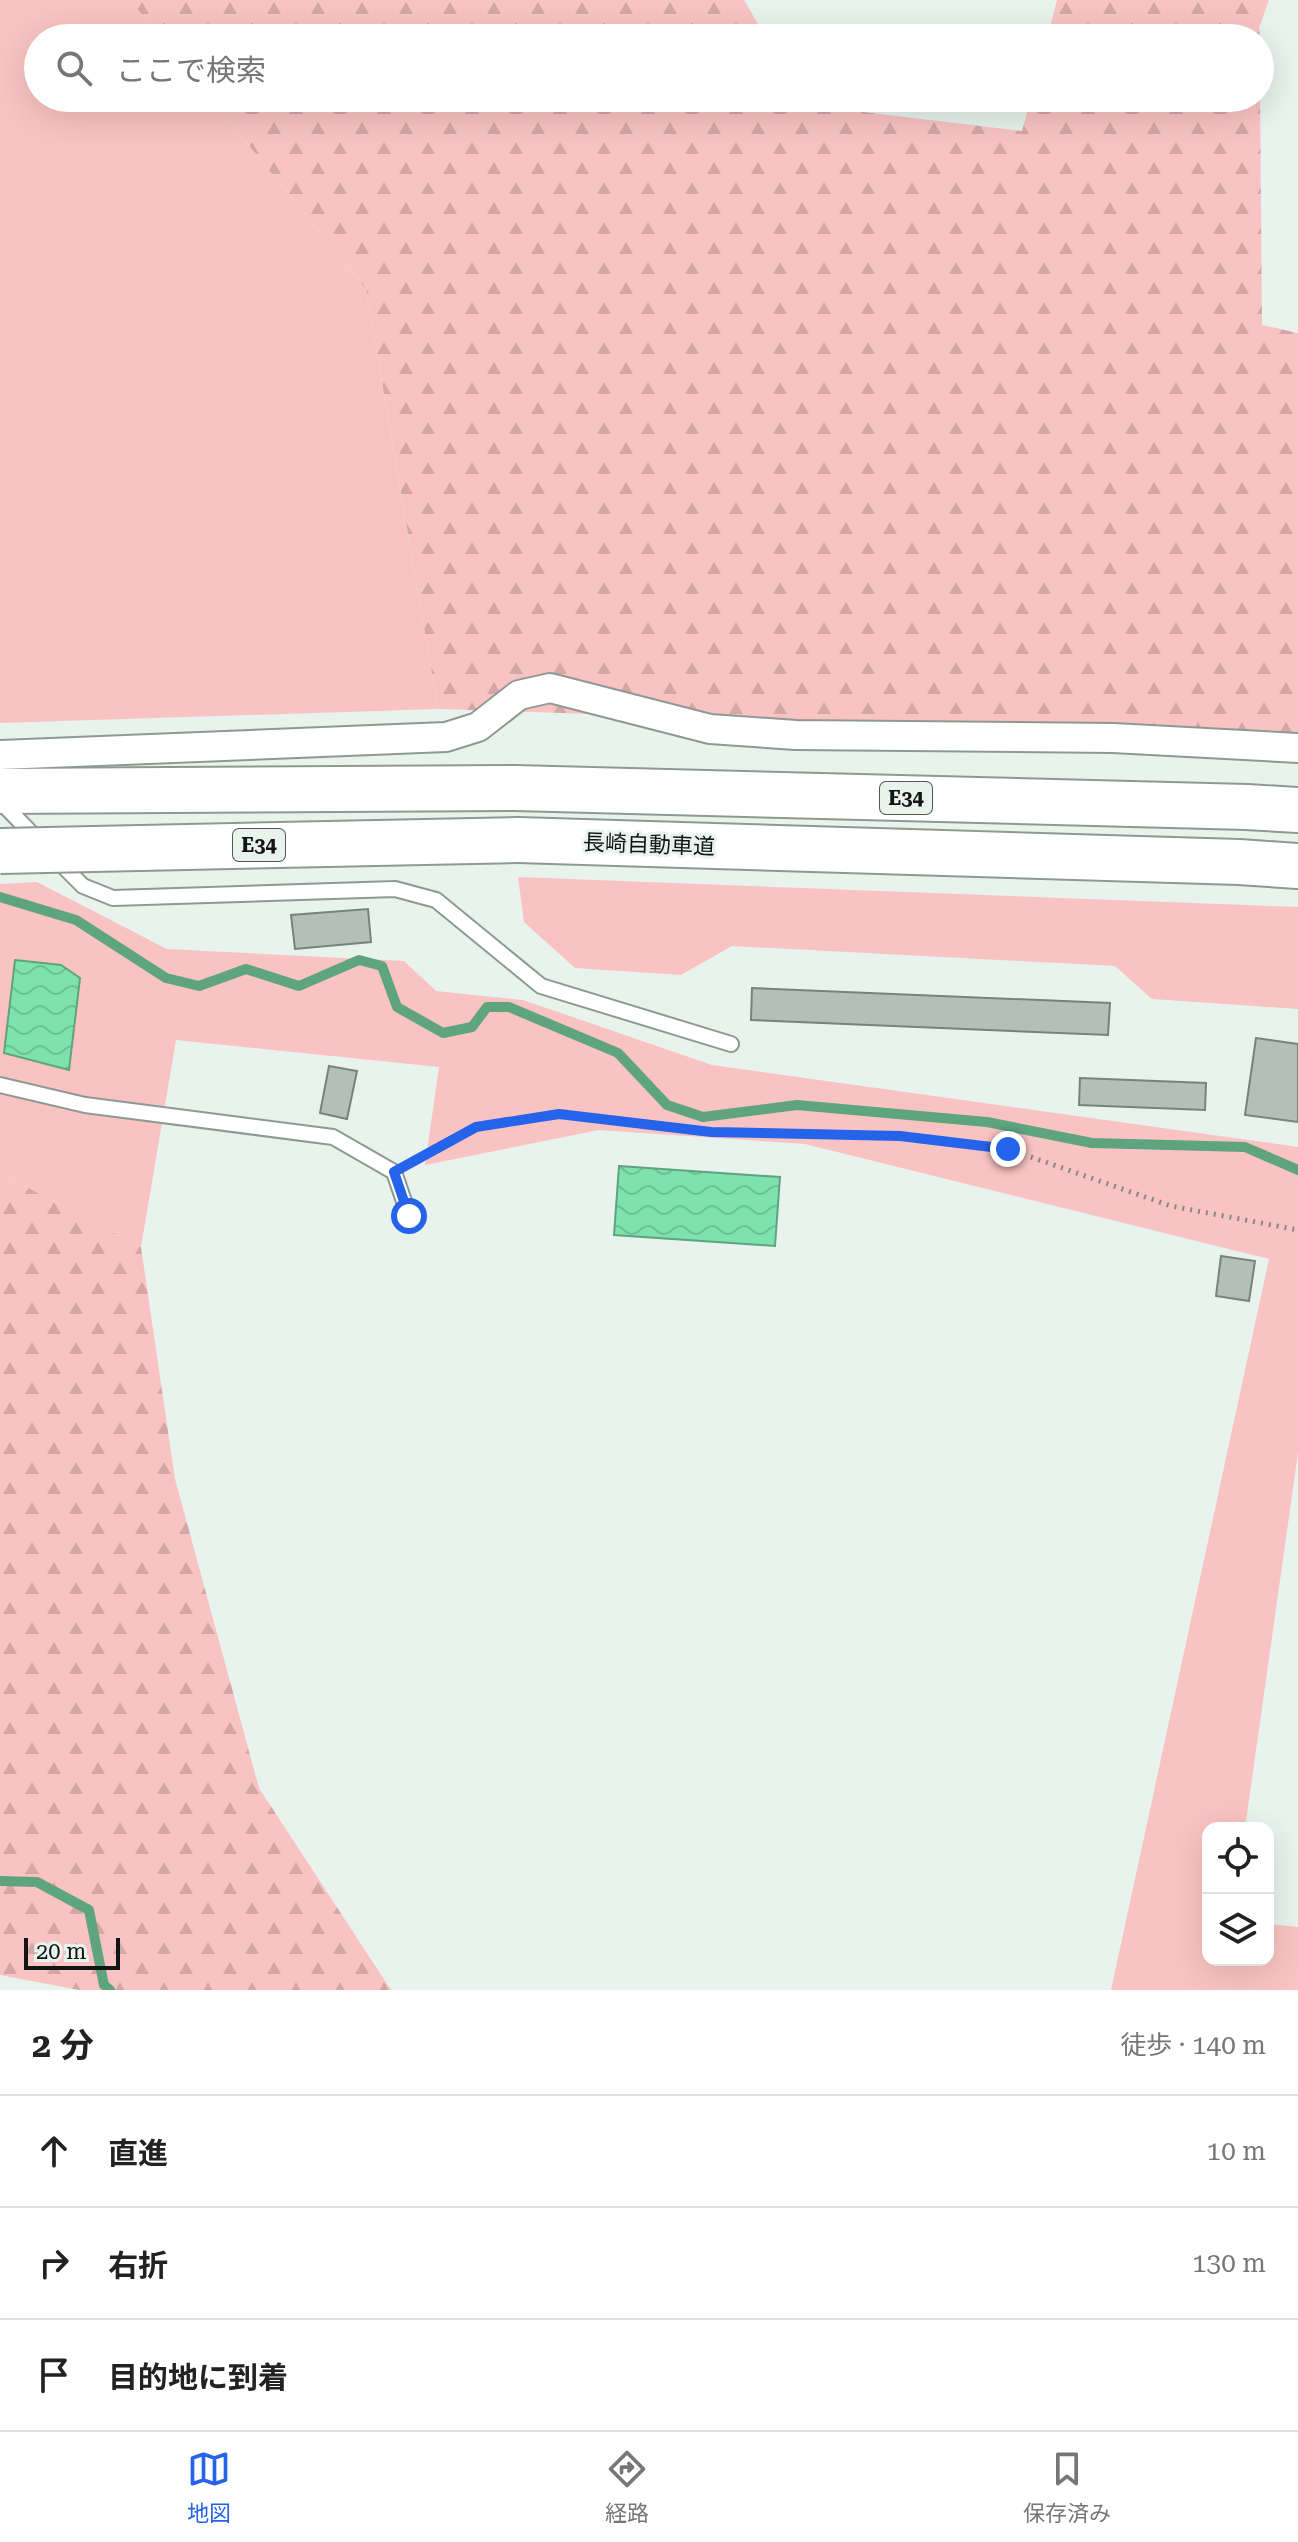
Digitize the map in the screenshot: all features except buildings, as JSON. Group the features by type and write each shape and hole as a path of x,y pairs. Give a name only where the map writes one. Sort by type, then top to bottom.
{"highway":[{"name":"E34","path":"0,791 515,788 1298,810"},
{"name":"長崎自動車道","path":"0,851 518,840 1298,866"}],"street":[{"path":"0,755 446,737 478,727 519,695 550,688 710,729 796,735 1113,738 1298,748"}],"lane":[{"path":"0,801 83,886 113,898 395,889 436,900 541,986 731,1044"},
{"path":"0,1085 85,1105 333,1137 394,1172 409,1216"}],"path":[{"path":"394,1172 476,1127 559,1114 711,1132 900,1136 1008,1149 1171,1206 1298,1230"}],"green space":[{"path":"0,0 130,0 150,24 24,24 24,112 221,112 366,289 438,709 0,723"},
{"path":"130,0 744,0 758,24 150,24"},
{"path":"1057,0 1269,0 1260,24 1051,24"},
{"path":"221,112 863,112 1022,131 1027,112 1260,112 1262,325 1298,333 1298,737 438,709 366,289"},
{"path":"518,877 1298,907 1298,1009 1152,999 1115,966 732,946 681,975 575,968 524,922"},
{"path":"37,882 167,949 404,961 436,991 523,1000 712,1065 1298,1147 1298,1453 1246,1822 1202,1822 1202,1966 1274,1966 1274,1925 1298,1927 1298,1990 1111,1990 1269,1259 805,1144 599,1130 425,1165 439,1067 176,1040 141,1247 0,1173 0,884"},
{"path":"0,1173 141,1247 175,1479 259,1788 391,1990 79,1990 0,1975"}],"water":[{"path":"15,960 61,965 80,978 69,1070 4,1053"},
{"path":"619,1166 780,1177 775,1246 614,1235"}],"waterway":[{"path":"0,897 76,920 166,978 199,986 246,969 299,986 359,960 382,966 397,1007 443,1033 472,1027 487,1007 509,1007 618,1053 667,1105 703,1117 797,1105 987,1122 1092,1143 1245,1147 1298,1170"},
{"path":"0,1881 37,1882 89,1910 104,1985 110,1990"}],"route":[{"path":"409,1216 394,1172 476,1127 559,1114 711,1132 900,1136 1008,1149"}]}
